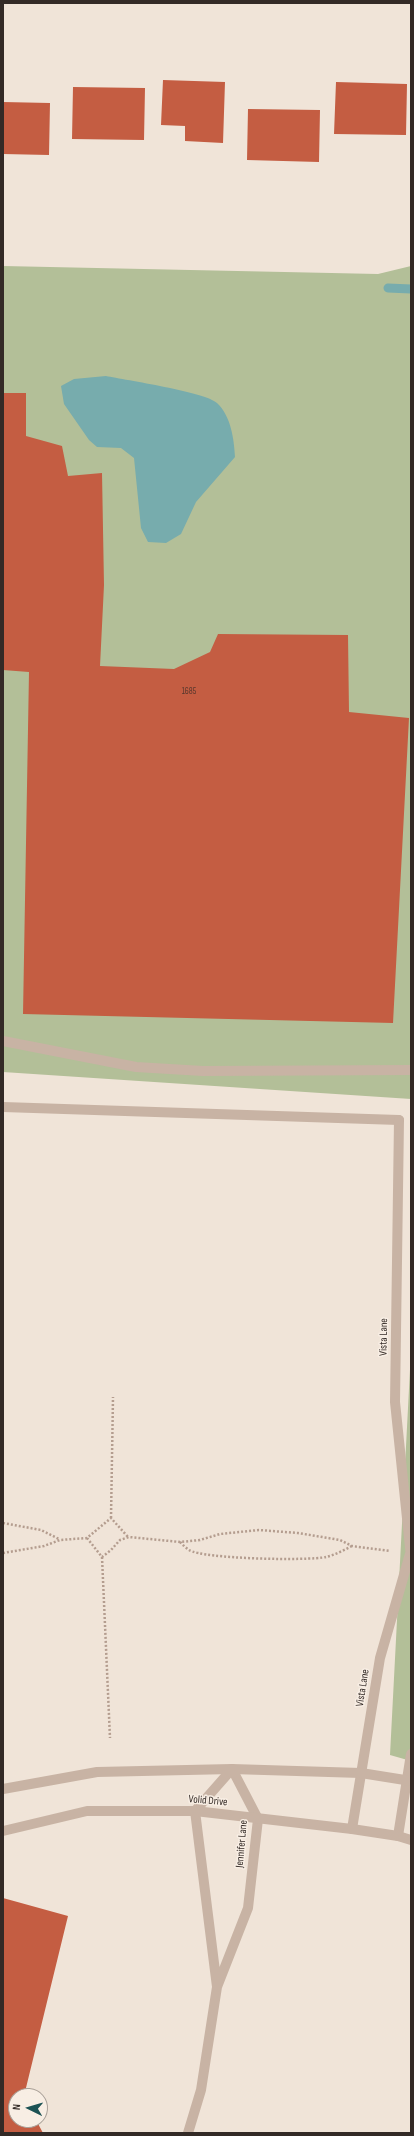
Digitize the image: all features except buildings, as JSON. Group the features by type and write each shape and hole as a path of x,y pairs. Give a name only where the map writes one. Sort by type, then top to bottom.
{"street":[{"path":"3,1041 136,1067 203,1071 411,1070"},
{"name":"Vista Lane","path":"3,1107 399,1120 395,1402 411,1557"},
{"name":"Vista Lane","path":"352,1829 380,1658 410,1554"},
{"path":"398,1836 409,1780 411,1754"},
{"path":"195,1811 232,1769"},
{"path":"3,1789 97,1772 232,1769 361,1773 409,1780"},
{"name":"Jennifer Lane","path":"188,2133 201,2090 217,1987 248,1908 258,1819 232,1769"},
{"name":"Volid Drive","path":"3,1831 87,1811 195,1811 352,1829 398,1836 411,1840"},
{"name":"Jennifer Lane","path":"195,1811 217,1987"}],"path":[{"path":"113,1397 111,1518 129,1537"},
{"path":"3,1553 44,1546 60,1540 87,1538 111,1518"},
{"path":"3,1523 41,1530 60,1540"},
{"path":"102,1557 120,1540 129,1537 180,1542 200,1540 220,1534 259,1530 298,1532 340,1540 352,1546 410,1554"},
{"path":"87,1538 102,1557 110,1738"},
{"path":"180,1542 190,1551 213,1556 260,1558 305,1559 326,1557 352,1546"}],"green space":[{"path":"3,266 378,274 411,266 411,1099 3,1072"},
{"path":"411,1350 411,1761 390,1755"}],"water":[{"path":"106,376 147,383 210,399 222,408 229,421 233,435 235,457 196,502 181,534 166,543 148,542 141,528 134,458 121,448 97,447 89,440 64,404 61,386 74,379"}],"waterway":[{"path":"388,288 411,289"}]}
